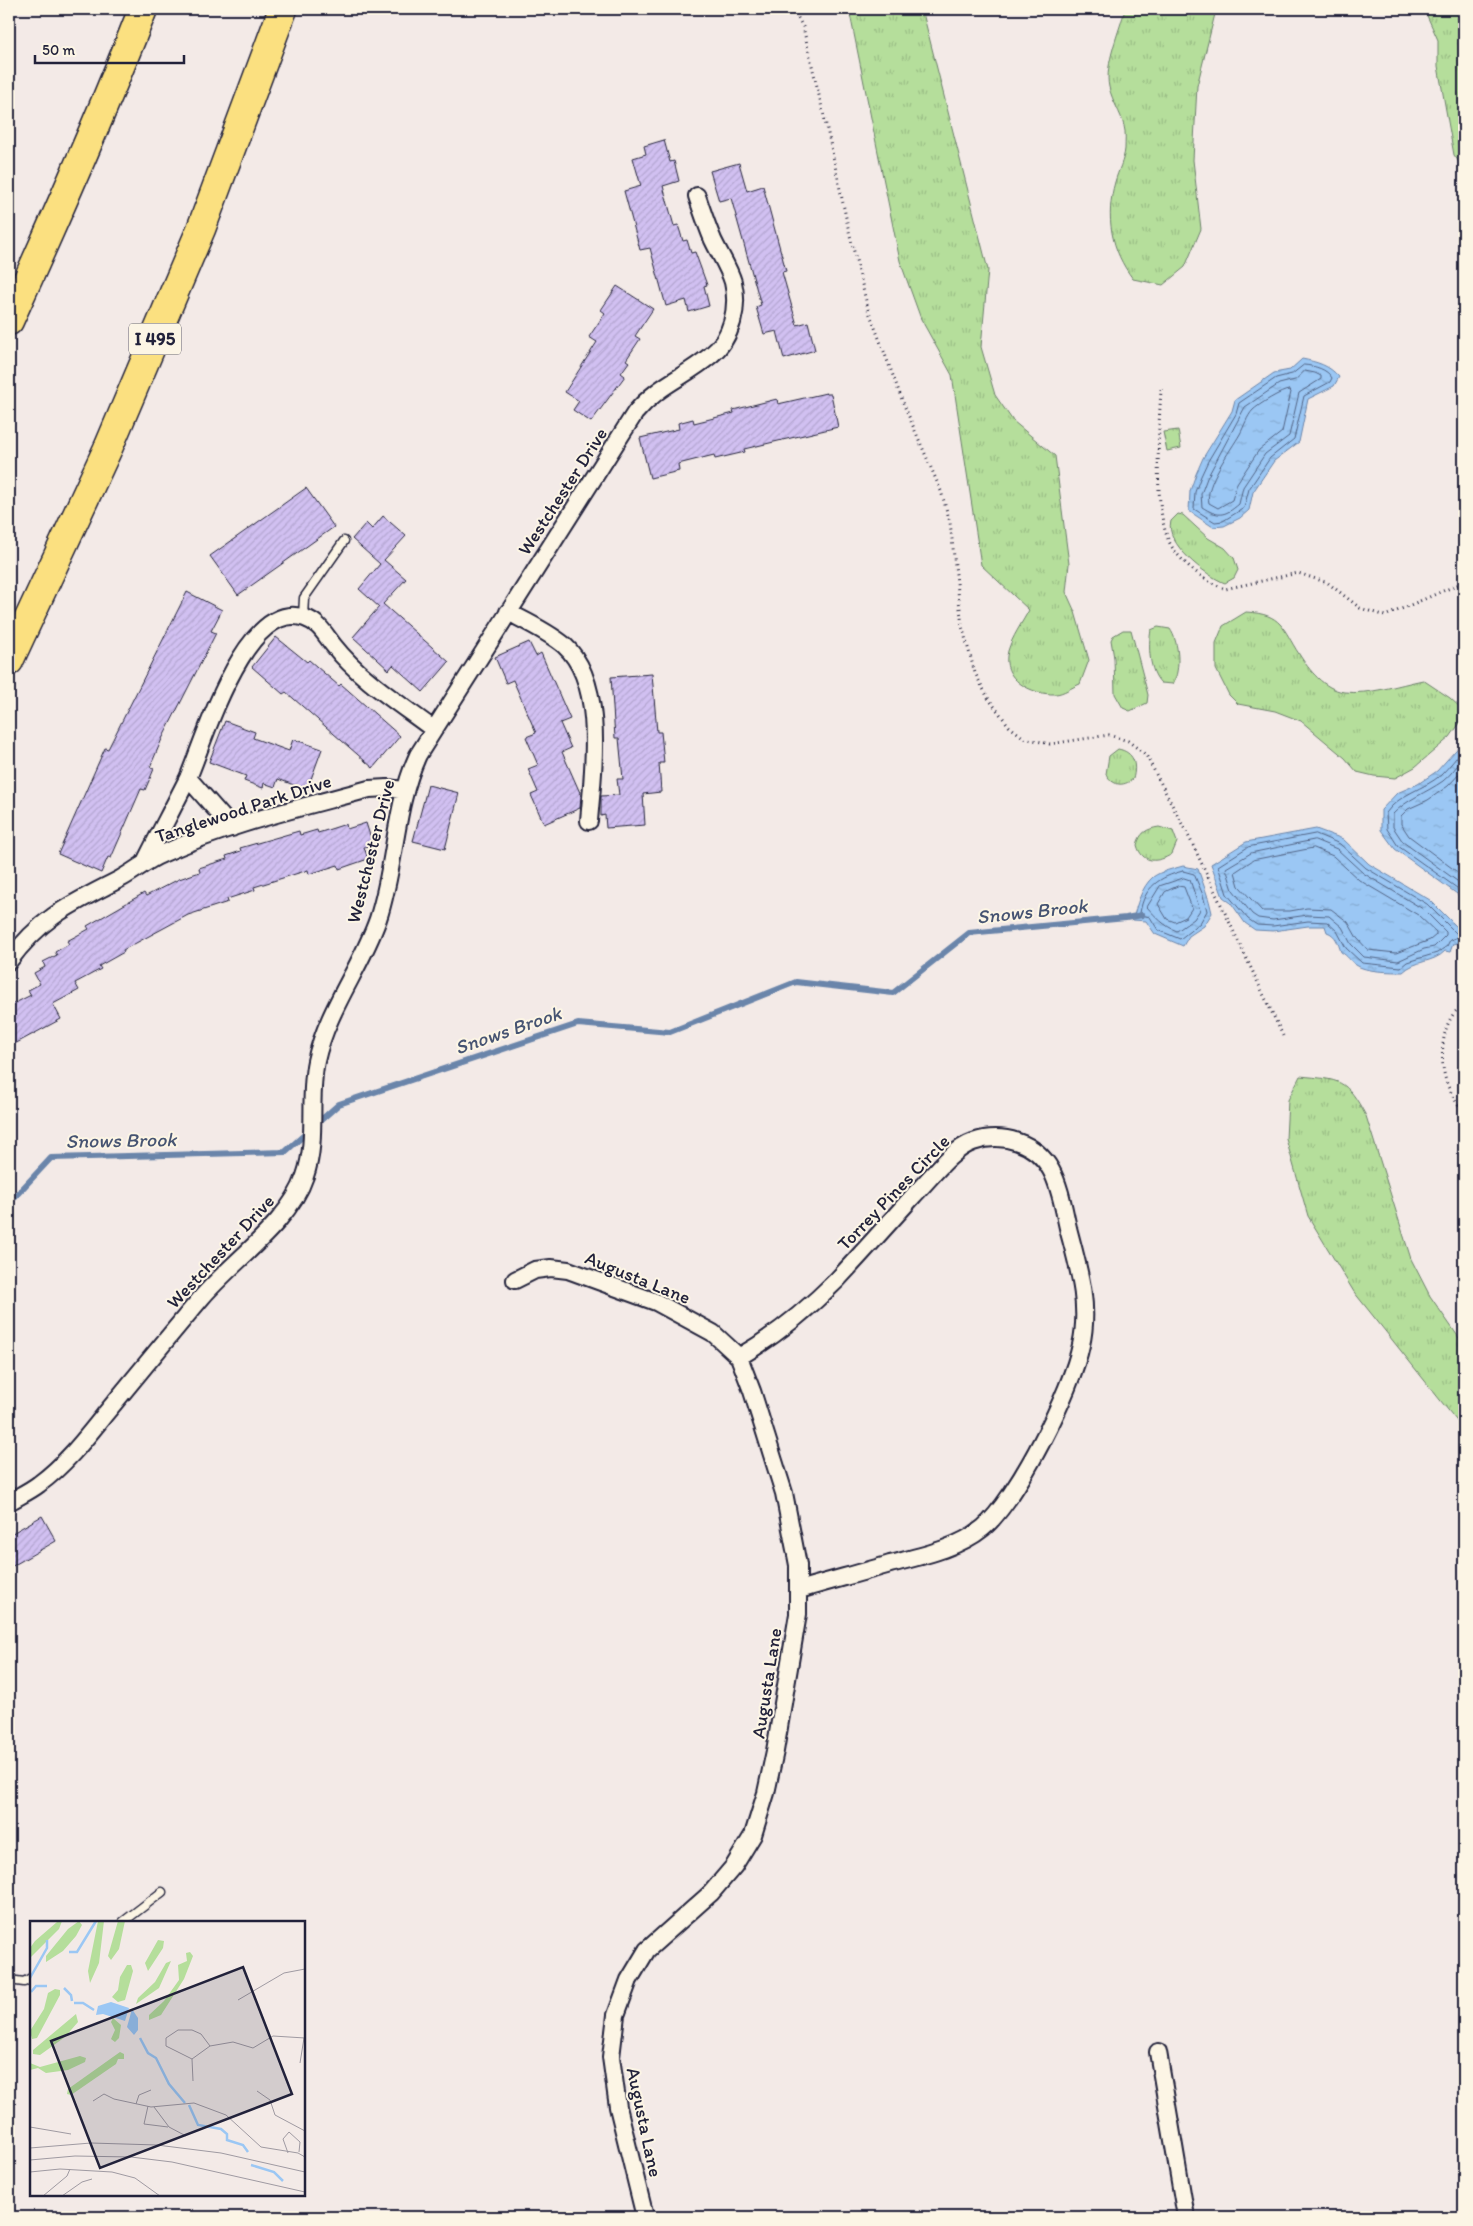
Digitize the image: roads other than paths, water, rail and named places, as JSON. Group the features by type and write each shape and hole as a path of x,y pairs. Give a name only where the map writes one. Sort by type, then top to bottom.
{"highway":[{"path":"9,321 62,205 110,93 143,9"},
{"name":"I 495","path":"9,661 109,446 201,230 282,9"}],"street":[{"name":"Westchester Drive","path":"9,1502 40,1484 72,1454 203,1296 280,1219 293,1203 306,1175 312,1141 316,1060 328,1024 377,921 389,876 404,790 418,755 635,413 645,401 664,385 712,355 727,336 735,315 732,281 712,239 698,196"},
{"path":"508,612 547,632 565,646 576,660 585,678 590,696 594,756 589,821"},
{"path":"145,862 188,778 235,666 252,641 273,623 288,616 303,617 316,623 344,657 362,675 433,730"},
{"path":"188,778 232,828"},
{"name":"Tanglewood Park Drive","path":"9,961 32,932 47,920 81,899 131,874 145,862 232,828 369,789 387,788 404,790"},
{"name":"Torrey Pines Circle","path":"739,1357 792,1322 836,1280 936,1172 969,1144 989,1138 1010,1139 1025,1145 1037,1153 1051,1169 1059,1192 1083,1284 1085,1303 1084,1323 1082,1345 1066,1391 1027,1468 1001,1509 983,1528 964,1541 932,1553 799,1590"},
{"name":"Augusta Lane","path":"515,1280 535,1270 551,1268 568,1270 663,1305 713,1333 739,1357 752,1391 784,1493 798,1565 798,1614 775,1751 766,1793 753,1835 734,1866 711,1893 647,1950 629,1980 616,2015 611,2057 617,2099 645,2217"},
{"path":"1158,2052 1186,2217"}],"lane":[{"path":"303,617 304,598 344,541"},
{"path":"124,1921 162,1892"},
{"path":"9,1980 24,1982 30,1979"}],"water":[{"path":"1302,359 1322,365 1339,377 1334,386 1308,399 1299,442 1274,461 1253,492 1249,510 1240,518 1224,526 1213,527 1189,511 1190,491 1203,458 1232,411 1235,400 1274,373 1290,370"},
{"path":"1464,741 1464,899 1395,849 1381,830 1381,810 1397,793 1418,784 1437,771"},
{"path":"1316,829 1343,839 1369,864 1430,900 1464,934 1464,942 1453,944 1450,952 1445,951 1435,958 1413,965 1403,972 1379,971 1366,969 1354,963 1341,952 1333,935 1327,932 1325,926 1308,926 1273,931 1255,930 1245,923 1231,903 1223,897 1211,864 1246,842"},
{"path":"1183,866 1198,869 1212,913 1204,926 1189,936 1183,946 1155,934 1146,921 1133,920 1140,897 1149,881 1160,873"}],"waterway":[{"name":"Snows Brook","path":"9,1203 51,1158 285,1152 339,1104 578,1024 670,1032 796,982 893,993 969,933 1142,915"}]}
